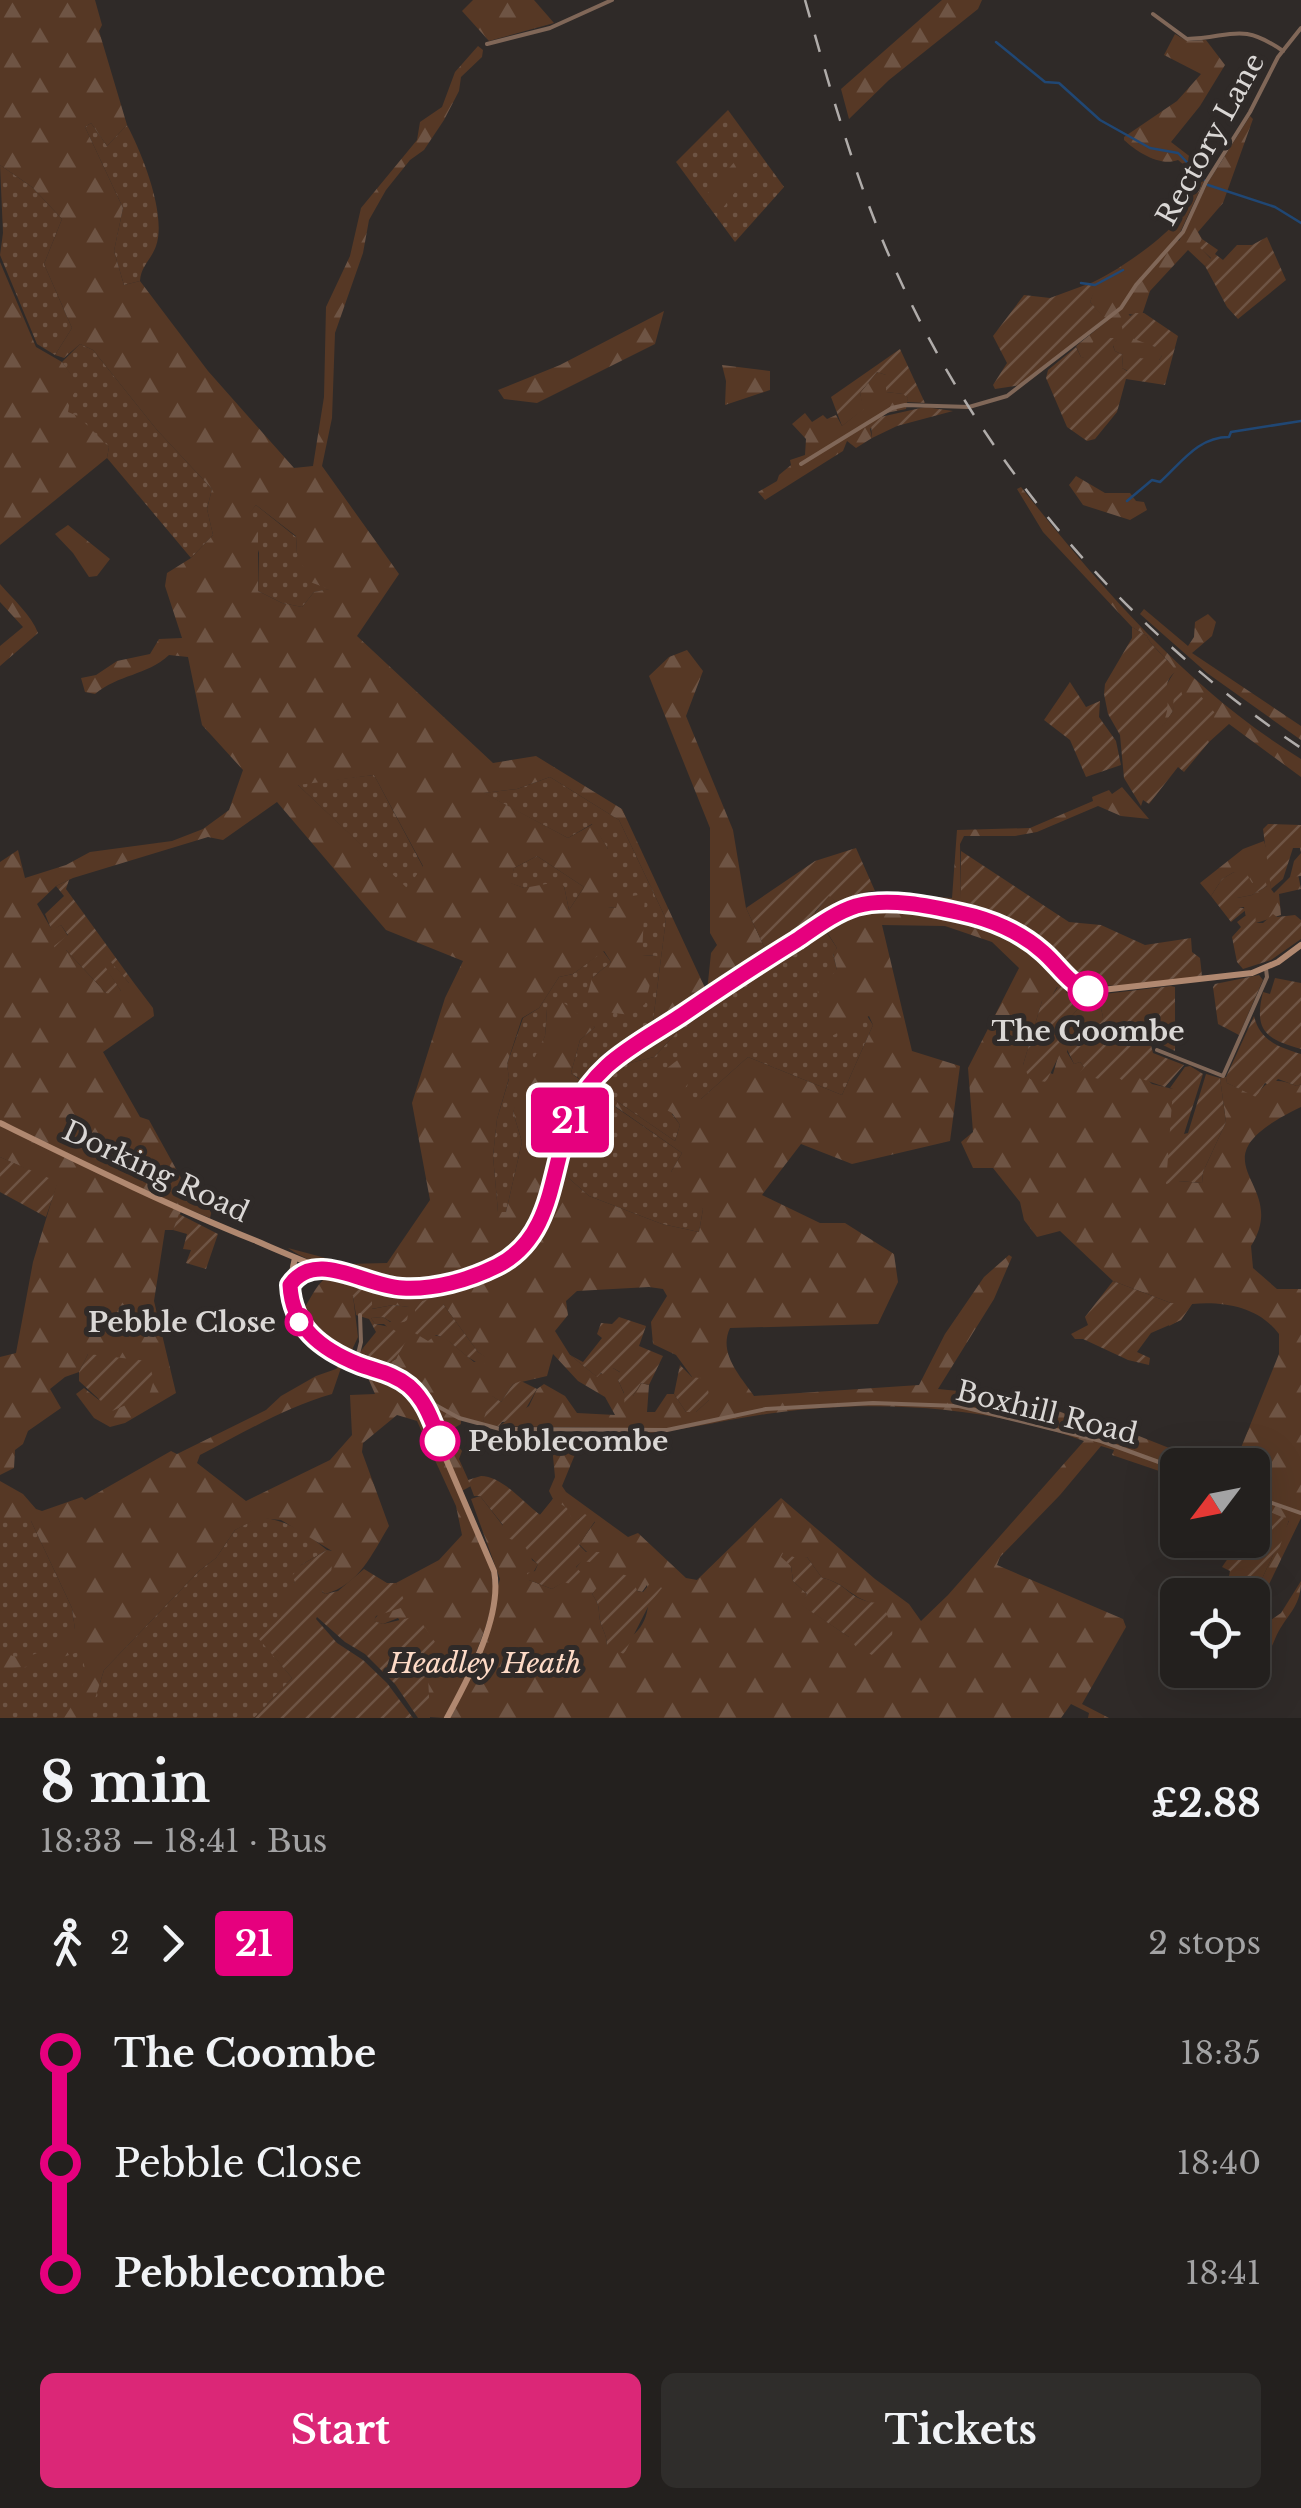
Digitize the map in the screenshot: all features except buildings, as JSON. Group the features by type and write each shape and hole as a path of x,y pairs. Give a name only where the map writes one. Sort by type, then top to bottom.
{"main road":[{"name":"Dorking Road","path":"0,1123 179,1210 295,1258 393,1288 451,1284 497,1266 536,1234 574,1110 586,1089 609,1064 760,962 834,916 858,906 926,906 977,917 1022,936 1043,952 1072,984 1092,992 1266,969"},
{"path":"1266,969 1301,945"},
{"path":"295,1258 290,1285 293,1309 303,1328 318,1342 354,1362 398,1378 418,1396 428,1411 484,1544 496,1581 493,1606 469,1677 446,1718"},
{"path":"290,1285 302,1272 321,1267"}],"street":[{"path":"488,44 550,28 612,0"},
{"path":"1153,14 1187,38 1202,39 1232,31 1262,37 1282,51"},
{"name":"Rectory Lane","path":"801,464 892,408 905,404 969,407 1007,396 1121,308 1136,285 1184,232 1206,182 1282,51 1301,28"},
{"path":"1157,1050 1223,1076 1267,977 1266,969"},
{"path":"354,1362 360,1342 360,1316"},
{"name":"Boxhill Road","path":"418,1396 460,1418 500,1430 666,1430 766,1409 873,1402 959,1406 1101,1441 1160,1462"},
{"path":"428,1411 434,1403"},
{"path":"1270,1503 1301,1514"}],"green space":[{"name":"Headley Heath","path":"0,0 95,0 102,25 99,31 127,125 107,146 91,123 85,127 123,208 114,251 124,285 140,281 208,371 294,468 313,466 324,397 326,307 350,256 361,208 417,140 420,122 442,107 455,72 478,46 483,50 482,57 461,77 459,91 424,150 410,160 386,190 369,220 363,253 335,333 332,418 322,466 399,574 357,636 493,763 536,756 622,809 707,992 711,953 717,945 710,933 710,828 649,676 669,657 687,650 703,671 686,716 733,830 746,908 768,955 709,996 712,1009 681,1028 654,1057 622,1065 599,1089 675,1141 680,1125 672,1113 661,1107 666,1093 657,1076 693,1048 702,1059 684,1090 688,1098 701,1099 748,1057 842,1095 873,1025 869,1016 828,1038 817,1024 818,988 837,970 833,953 837,948 815,913 829,895 836,902 864,892 952,898 957,830 1030,828 1109,790 1112,794 1122,787 1149,819 1121,816 1098,806 1037,832 964,836 960,844 961,900 1004,921 1070,973 1065,979 1075,988 1065,993 1057,987 1042,1001 1023,1065 1053,1074 1069,1019 1084,1002 1093,1002 1096,994 1104,994 1099,1035 1069,1042 1067,1052 1074,1064 1080,1062 1084,1067 1115,1074 1127,1083 1137,1070 1152,1084 1173,1089 1178,1181 1202,1183 1203,1172 1226,1122 1220,1078 1226,1077 1227,1083 1256,1096 1274,1081 1301,1084 1301,1107 1267,1126 1250,1143 1245,1158 1260,1204 1260,1223 1251,1246 1253,1268 1277,1289 1301,1289 1301,1518 1270,1582 1270,1578 1262,1578 1289,1521 1270,1513 1270,1448 1241,1448 1279,1354 1279,1334 1251,1312 1216,1304 1192,1304 1181,1320 1169,1326 1171,1303 1113,1281 1060,1231 1037,1237 1024,1220 1020,1202 993,1168 973,1168 961,1142 973,1132 968,1068 1019,968 992,942 945,926 882,925 912,1051 960,1066 950,1141 852,1164 801,1144 762,1195 820,1223 845,1223 894,1254 898,1282 878,1324 730,1328 727,1337 729,1355 754,1396 919,1385 945,1334 984,1277 1009,1255 1012,1257 994,1299 938,1389 1021,1397 1066,1414 1086,1415 1169,1448 1160,1448 1160,1471 1112,1455 1114,1450 1101,1446 1000,1557 997,1565 1123,1619 1126,1627 1082,1704 1109,1718 1088,1718 1089,1713 1071,1704 1061,1718 448,1718 473,1673 500,1579 471,1499 480,1496 514,1540 522,1541 530,1551 532,1560 538,1564 529,1580 552,1589 577,1573 582,1560 597,1562 579,1544 595,1522 585,1515 578,1520 533,1523 531,1508 540,1515 553,1499 549,1491 555,1477 551,1436 583,1435 562,1486 566,1492 628,1537 638,1533 686,1578 697,1580 781,1498 909,1604 921,1621 1084,1441 1010,1420 891,1406 812,1409 637,1434 616,1434 615,1428 499,1426 529,1406 544,1384 565,1396 577,1413 615,1415 605,1397 578,1381 553,1354 547,1376 513,1384 501,1402 492,1396 482,1425 461,1418 461,1424 447,1432 462,1451 459,1459 471,1486 460,1492 485,1551 493,1588 482,1636 444,1718 429,1717 427,1661 398,1618 383,1624 373,1621 398,1590 396,1583 439,1560 462,1535 456,1506 417,1421 397,1415 363,1443 362,1452 389,1526 347,1584 325,1594 322,1591 332,1551 281,1520 258,1518 235,1530 216,1558 104,1670 89,1718 64,1718 84,1678 78,1652 36,1666 0,1669 0,1649 10,1655 29,1656 75,1630 72,1608 31,1521 0,1521 0,1481 42,1511 82,1497 85,1500 171,1451 177,1454 266,1410 281,1396 343,1362 332,1394 249,1429 200,1455 197,1463 246,1501 330,1460 352,1435 350,1395 375,1394 368,1378 357,1367 357,1357 363,1348 371,1359 385,1365 396,1359 403,1342 371,1318 383,1317 390,1322 409,1307 371,1309 371,1301 353,1296 358,1337 351,1352 343,1353 311,1330 300,1313 328,1276 397,1291 426,1290 425,1284 393,1283 354,1275 316,1263 288,1248 348,1264 387,1263 430,1200 412,1103 445,998 463,961 386,930 277,802 223,840 208,837 73,878 56,886 37,904 52,930 61,925 68,936 66,950 106,993 121,991 98,957 104,953 153,1008 154,1016 103,1052 140,1117 149,1120 191,1196 212,1210 210,1218 183,1207 173,1230 165,1230 154,1301 176,1393 125,1423 110,1427 94,1418 76,1394 84,1388 99,1400 88,1354 79,1372 50,1389 61,1408 28,1431 23,1444 15,1450 14,1468 0,1475 0,1357 16,1353 33,1262 57,1183 0,1157 0,862 18,850 25,878 66,865 90,852 172,841 203,829 229,810 243,770 202,725 188,657 169,655 95,694 85,692 81,678 96,675 117,661 150,654 159,639 182,638 165,586 167,573 191,558 213,535 207,509 212,489 157,430 93,350 80,344 64,358 55,355 72,328 44,264 62,219 32,187 0,165","holes":["256,505 296,536 297,553 310,582 329,589 314,592 302,607 282,603 258,591 258,533 248,515","374,775 423,866 407,888 298,785","550,777 619,820 666,919 653,1021 605,1053 579,1079 571,1073 580,1040 595,1027 559,1000 547,1009 545,1036 521,1085 513,1112 522,1142 506,1212 498,1212 493,1156 497,1119 509,1078 507,1064 522,1018 539,1008 559,977 573,974 604,951 611,962 592,978 587,996 597,1011 631,1015 645,1004 657,956 642,955 645,894 619,898 616,908 608,907 608,849 593,824 568,838 484,793 517,789","537,856 584,887 569,910 564,886 557,882 524,888 511,883 514,868","599,1095 682,1153 671,1172 670,1186 703,1209 699,1232 662,1224 589,1196 564,1174 568,1145 596,1117","663,1289 667,1296 651,1322 653,1344 676,1355 709,1400 696,1412 686,1412 674,1394 667,1394 655,1412 647,1412 649,1385 641,1383 633,1396 633,1414 618,1380 621,1373 613,1368 596,1376 570,1355 555,1331 568,1315 566,1301 577,1291","443,1304 485,1357 474,1362 444,1337 414,1332 420,1322","807,1557 822,1578 872,1603 849,1637 802,1605 807,1594 793,1581 791,1566","604,1581 642,1592 647,1585 648,1608 641,1626 628,1639 607,1647 592,1594"]},
{"path":"473,0 534,0 554,23 489,41 462,11"},
{"path":"942,0 982,0 978,9 889,80 849,119 841,89"},
{"path":"1175,34 1187,41 1206,40 1225,65 1200,106 1171,142 1197,162 1196,167 1205,179 1179,241 1209,181 1250,116 1253,119 1223,203 1198,232 1202,239 1199,246 1211,259 1205,266 1188,250 1150,291 1142,315 1124,314 1134,336 1155,347 1162,356 1128,371 1122,368 1123,355 1115,351 1117,339 1088,359 1081,357 1076,346 1107,321 1090,302 1095,288 1088,284 1157,240 1178,219 1183,206 1190,170 1178,160 1164,162 1149,157 1124,140 1177,101 1201,74 1164,55"},
{"path":"728,110 784,187 735,242 676,162"},
{"path":"91,123 107,146 127,125 151,184 159,233 140,281 124,285 114,251 123,208 85,127"},
{"path":"754,158 764,168 746,178 719,213 705,196 737,159"},
{"path":"0,165 32,187 62,219 44,264 72,328 55,355 37,344 0,255"},
{"path":"1267,237 1286,280 1238,319 1205,266 1211,258 1198,246 1202,239 1218,250 1215,254 1223,260 1237,245 1252,245"},
{"path":"0,262 36,347 62,362 79,385 68,412 78,416 109,447 107,458 0,545"},
{"path":"1088,284 1096,288 1090,302 1105,318 1022,385 995,389 993,385 1007,363 993,336 1024,295 1050,298"},
{"path":"1124,308 1130,316 1144,313 1178,336 1165,385 1126,379 1117,412 1095,439 1087,441 1067,427 1046,378 1048,370 1076,347 1081,357 1088,358 1093,353 1089,347 1097,338 1118,338 1113,346 1123,355 1122,368 1127,371 1129,357 1159,360 1162,356 1155,352 1155,347 1124,335"},
{"path":"664,311 655,344 537,403 504,399 498,390 560,365"},
{"path":"80,344 93,350 157,430 212,489 207,509 213,535 191,558 107,458 109,447 67,412 78,385 62,362"},
{"path":"900,349 925,403 907,402 903,394 886,392 886,375 877,372 860,393 864,409 842,426 831,397"},
{"path":"722,365 770,371 770,390 725,405"},
{"path":"877,372 886,375 886,392 908,398 906,409 886,413 870,429 872,438 856,448 847,441 843,451 765,500 758,492 777,481 791,465 790,460 805,455 806,439 792,424 805,413 812,422 823,415 827,419 836,415 842,426 863,409 860,393"},
{"path":"925,407 953,411 897,426 872,438 871,424 876,418"},
{"path":"1076,476 1105,493 1130,493 1136,501 1144,502 1147,510 1130,520 1083,505 1069,485"},
{"path":"1021,487 1115,600 1185,670 1260,732 1301,759 1301,777 1229,724 1209,742 1175,699 1173,711 1162,728 1163,690 1175,671 1147,636 1132,627 1043,532 1017,489"},
{"path":"256,505 296,537 297,553 331,589 314,592 302,607 282,603 258,591 259,553 247,515"},
{"path":"68,525 110,559 97,576 89,577 55,534"},
{"path":"0,584 38,633 0,666 0,646 23,627 0,602"},
{"path":"1144,609 1188,646 1194,637 1195,622 1208,614 1216,622 1212,636 1192,653 1301,726 1301,740 1207,673 1140,614"},
{"path":"1132,627 1147,636 1176,671 1167,685 1167,711 1162,727 1173,711 1174,690 1180,689 1183,696 1199,694 1215,713 1206,737 1209,742 1184,772 1178,767 1149,804 1143,800 1141,806 1124,778 1120,735 1108,714 1104,694 1105,684 1132,638"},
{"path":"1070,682 1086,707 1100,701 1099,717 1116,741 1121,765 1086,777 1070,740 1044,720"},
{"path":"374,775 423,867 407,889 297,784"},
{"path":"550,777 619,820 666,919 653,1021 605,1053 580,1079 571,1073 580,1040 595,1027 547,1009 545,1036 513,1112 522,1142 506,1212 498,1212 493,1156 497,1119 509,1079 507,1064 523,1018 539,1008 559,977 573,974 603,951 611,962 592,978 656,956 642,955 616,908 608,907 608,849 592,824 568,838 483,793 517,789"},
{"path":"1268,824 1301,825 1301,853 1300,848 1293,848 1283,879 1271,889 1263,829"},
{"path":"1264,841 1274,893 1298,874 1301,889 1279,894 1281,915 1256,923 1246,918 1244,907 1237,908 1237,898 1267,886 1252,883 1234,872 1222,879 1211,896 1200,883 1243,849"},
{"path":"856,848 875,891 836,902 829,896 815,912 820,921 768,955 746,908 815,861"},
{"path":"961,851 1069,922 1101,925 1145,945 1191,938 1192,952 1200,958 1202,976 1125,986 1081,980 1004,921 961,901"},
{"path":"1301,853 1301,876 1290,877 1294,861"},
{"path":"537,856 584,887 569,910 564,886 524,888 510,883 514,868"},
{"path":"1234,872 1247,874 1252,883 1264,878 1267,886 1237,898 1237,907 1247,909 1231,922 1211,896 1222,879"},
{"path":"69,880 66,889 134,983 129,983 104,954 99,957 121,991 117,995 106,993 66,950 56,951 54,946 68,935 61,925 52,931 45,914 64,896 56,886"},
{"path":"1273,914 1295,915 1301,920 1301,939 1271,960 1243,969 1237,962 1232,937 1241,927 1237,922 1255,915 1256,923 1263,923"},
{"path":"825,930 837,948 833,954 837,970 873,1025 842,1095 748,1057 701,1099 672,1114 680,1125 675,1141 599,1089 622,1065 654,1057 681,1028 712,1009 710,1003"},
{"path":"1259,975 1263,980 1239,1035 1218,1024 1215,984"},
{"path":"1275,978 1301,983 1301,1049 1270,1036 1261,1024 1263,992 1270,994"},
{"path":"1061,983 1066,993 1075,988 1096,994 1093,1002 1084,1002 1069,1019 1061,1052 1046,1082 1030,1079 1023,1065 1042,1001"},
{"path":"1175,987 1175,1051 1155,1041 1151,1045 1153,1053 1184,1065 1165,1087 1136,1077 1127,1084 1115,1075 1103,1080 1079,1074 1084,1067 1080,1062 1074,1064 1066,1047 1084,1032 1093,1038 1098,1035 1095,1024 1103,1017 1100,1004 1104,994"},
{"path":"1254,1016 1266,1037 1301,1054 1301,1084 1278,1079 1271,1086 1265,1083 1256,1097 1227,1083 1226,1077"},
{"path":"1185,1067 1203,1074 1184,1134 1188,1133 1206,1074 1220,1078 1226,1122 1203,1172 1202,1183 1166,1184 1173,1089 1170,1088"},
{"path":"598,1095 682,1153 671,1172 703,1209 699,1232 662,1224 589,1196 564,1174 568,1145 596,1117"},
{"path":"0,1157 58,1182 46,1217 0,1192"},
{"path":"179,1214 218,1234 206,1269 186,1263 191,1250 183,1249 187,1234 173,1230"},
{"path":"1113,1281 1171,1303 1192,1304 1181,1320 1151,1333 1137,1352 1150,1358 1149,1365 1075,1339 1071,1334 1088,1325 1085,1317"},
{"path":"349,1286 372,1291 372,1309 409,1307 407,1321 371,1318 375,1324 390,1327 407,1339 396,1359 385,1366 371,1360 363,1348 376,1332 369,1319 356,1315 353,1296 345,1289"},
{"path":"429,1299 443,1304 478,1352 486,1357 484,1364 436,1335 428,1341 413,1332 419,1322 415,1310"},
{"path":"619,1317 646,1326 639,1346 663,1356 649,1385 641,1383 633,1396 633,1414 625,1415 620,1372 613,1368 610,1378 601,1373 597,1377 570,1355 583,1362 602,1338 597,1334 601,1323 612,1324"},
{"path":"88,1354 148,1361 154,1380 149,1395 112,1411 79,1381"},
{"path":"680,1365 692,1377 707,1379 709,1400 696,1412 686,1412 674,1394"},
{"path":"521,1381 537,1389 519,1421 482,1425 491,1395 501,1402 513,1384"},
{"path":"481,1476 504,1485 540,1515 553,1499 567,1508 572,1519 578,1520 585,1514 595,1521 579,1545 586,1552 600,1552 597,1563 582,1561 576,1567 584,1576 582,1583 576,1586 564,1582 552,1589 529,1580 527,1573 535,1571 538,1564 525,1547 504,1537 500,1532 503,1525 480,1496 474,1496 468,1480"},
{"path":"1270,1512 1289,1520 1278,1552 1262,1578 1220,1578 1229,1576 1230,1571 1222,1567 1228,1558 1270,1558"},
{"path":"258,1517 295,1528 327,1550 301,1565 282,1617 260,1639 292,1678 254,1718 0,1718 0,1521 31,1521 72,1608 78,1651 100,1683 104,1670 216,1558 235,1530"},
{"path":"327,1550 333,1551 331,1575 322,1592 338,1591 364,1569 387,1583 396,1583 407,1606 376,1616 374,1621 383,1624 417,1616 435,1642 427,1654 430,1718 418,1718 395,1684 365,1654 317,1617 337,1643 387,1683 413,1718 254,1718 292,1678 259,1639 281,1617 274,1611 295,1582 292,1576 301,1565"},
{"path":"783,1553 799,1559 807,1557 822,1578 862,1600 882,1603 892,1632 888,1644 872,1655 801,1605 807,1594 793,1581 791,1566 781,1557"},
{"path":"611,1570 633,1578 637,1591 643,1592 652,1581 662,1588 624,1654 607,1647 592,1594"},
{"path":"1301,1581 1295,1605 1270,1652 1270,1622 1281,1613"}],"waterway":[{"path":"996,42 1045,82 1059,83 1100,120 1150,148 1178,153 1204,180"},
{"path":"1208,185 1275,207 1301,223"},
{"path":"1081,283 1095,285 1123,270"},
{"path":"1127,501 1152,480 1160,482 1208,441 1229,437 1231,432 1301,421"}],"railway":[{"path":"805,0 865,196 926,333 966,403 1011,470 1115,593 1173,649 1301,748"}],"bus line":[{"name":"21","path":"440,1441 425,1405 406,1384 342,1356 303,1328 291,1298 290,1285 298,1274 321,1267 407,1289 451,1284 497,1266 536,1234 574,1110 586,1089 609,1064 760,962 834,916 858,906 926,906 977,917 1022,936 1043,952 1072,984 1088,991"}],"place":[{"name":"The Coombe","path":"1088,991"},
{"name":"Pebble Close","path":"299,1322"},
{"name":"Pebblecombe","path":"440,1441"}]}
